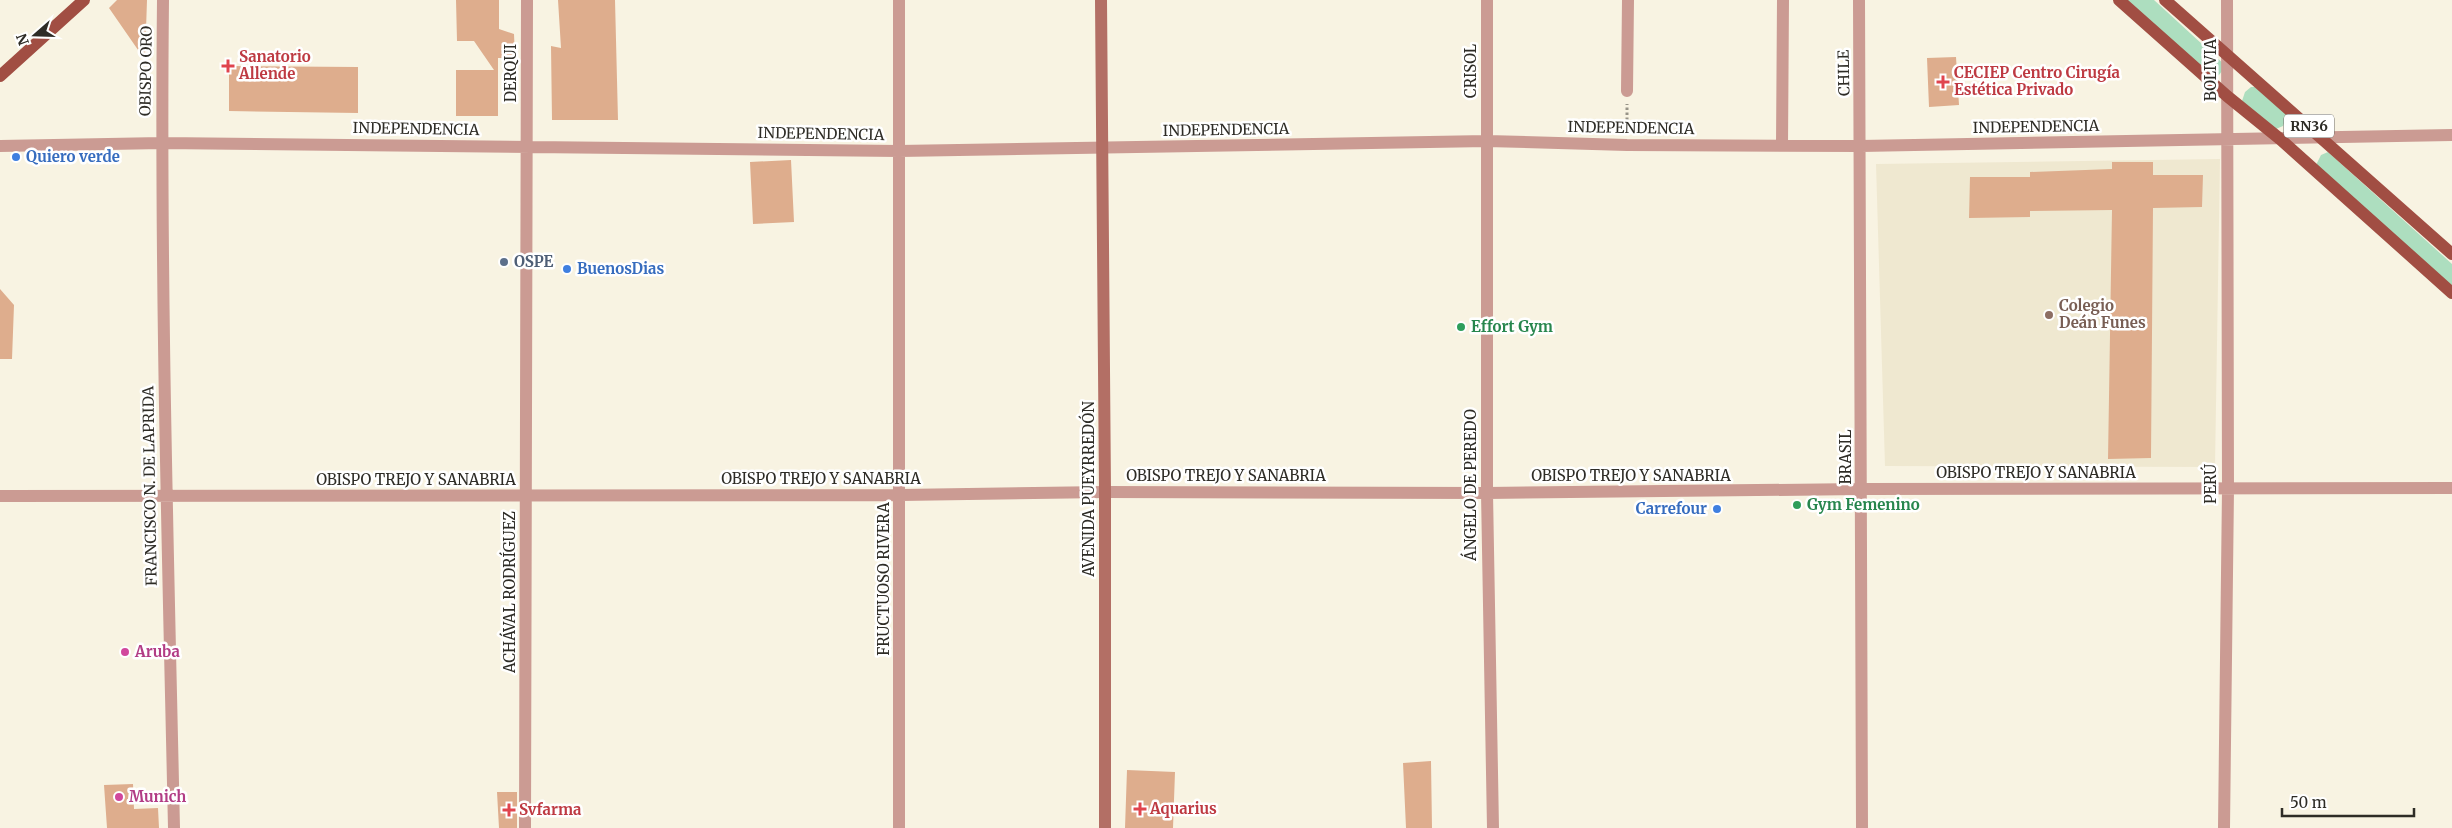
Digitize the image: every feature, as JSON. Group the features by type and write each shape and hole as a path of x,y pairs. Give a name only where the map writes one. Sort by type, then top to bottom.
{"main road":[{"path":"0,76 84,0"},
{"name":"AVENIDA PUEYRREDÓN","path":"1101,0 1106,492 1105,828"},
{"name":"RN36","path":"2119,0 2227,96 2280,139 2452,293"},
{"name":"RN36","path":"2165,0 2227,56 2324,138 2452,254"}],"street":[{"name":"OBISPO ORO","path":"162,143 163,0"},
{"name":"DERQUI","path":"527,0 528,146"},
{"name":"FRUCTUOSO RIVERA","path":"899,0 901,495 899,828"},
{"name":"CRISOL","path":"1487,0 1488,142"},
{"path":"1627,91 1628,0"},
{"path":"1782,145 1783,0"},
{"name":"CHILE","path":"1859,0 1861,146"},
{"name":"BOLIVIA","path":"2227,0 2227,140"},
{"name":"INDEPENDENCIA","path":"0,146 162,143 899,151 1488,142 1627,145 1861,146 2452,135"},
{"name":"PERÚ","path":"2224,828 2228,489 2227,140"},
{"name":"ÁNGELO DE PEREDO","path":"1488,142 1487,493 1492,828"},
{"name":"FRANCISCO N. DE LAPRIDA","path":"162,143 166,496 174,828"},
{"name":"ACHÁVAL RODRÍGUEZ","path":"525,828 528,146"},
{"name":"BRASIL","path":"1861,146 1862,828"},
{"name":"OBISPO TREJO Y SANABRIA","path":"0,496 901,495 1106,492 1487,493 1862,489 2452,488"}],"path":[{"path":"1627,91 1627,145"}],"shaded area":[{"name":"Colegio Deán Funes","path":"2220,159 2215,467 1885,466 1876,164"}],"green space":[{"path":"2126,0 2154,0 2226,66 2219,75 2213,78"},
{"path":"2251,87 2255,87 2287,115 2283,126 2276,129 2242,101 2245,92"},
{"path":"2328,152 2452,264 2452,289 2316,165 2321,155"}],"building":[{"path":"117,0 147,0 145,60 109,8"},
{"path":"456,0 499,0 499,29 514,34 515,58 498,58 498,116 456,116 456,70 494,70 474,41 457,41"},
{"path":"558,0 615,0 618,120 552,120 551,46 561,48"},
{"name":"CECIEP Centro Cirugía Estética Privado","path":"1956,57 1959,105 1929,107 1927,58"},
{"path":"229,66 358,67 358,113 229,111"},
{"path":"791,160 794,222 753,224 750,162"},
{"path":"2112,162 2153,162 2153,175 2203,175 2202,207 2153,208 2151,458 2108,459 2112,210 2030,211 2030,217 1969,218 1970,177 2030,177 2030,172 2112,169"},
{"path":"0,289 14,305 12,359 0,359"},
{"path":"1431,761 1432,828 1406,828 1403,763"},
{"path":"1127,770 1175,772 1173,828 1125,828"},
{"name":"Munich","path":"133,784 134,809 158,808 159,828 107,828 104,785"},
{"name":"Svfarma","path":"497,792 517,792 517,828 499,828"}],"place":[{"name":"Sanatorio Allende","path":"228,66"},
{"name":"CECIEP Centro Cirugía Estética Privado","path":"1943,82"},
{"name":"Quiero verde","path":"16,157"},
{"name":"OSPE","path":"504,262"},
{"name":"BuenosDias","path":"567,269"},
{"name":"Colegio Deán Funes","path":"2049,315"},
{"name":"Effort Gym","path":"1461,327"},
{"name":"Gym Femenino","path":"1797,505"},
{"name":"Carrefour","path":"1717,509"},
{"name":"Aruba","path":"125,652"},
{"name":"Munich","path":"119,797"},
{"name":"Aquarius","path":"1140,809"},
{"name":"Svfarma","path":"509,810"}]}
